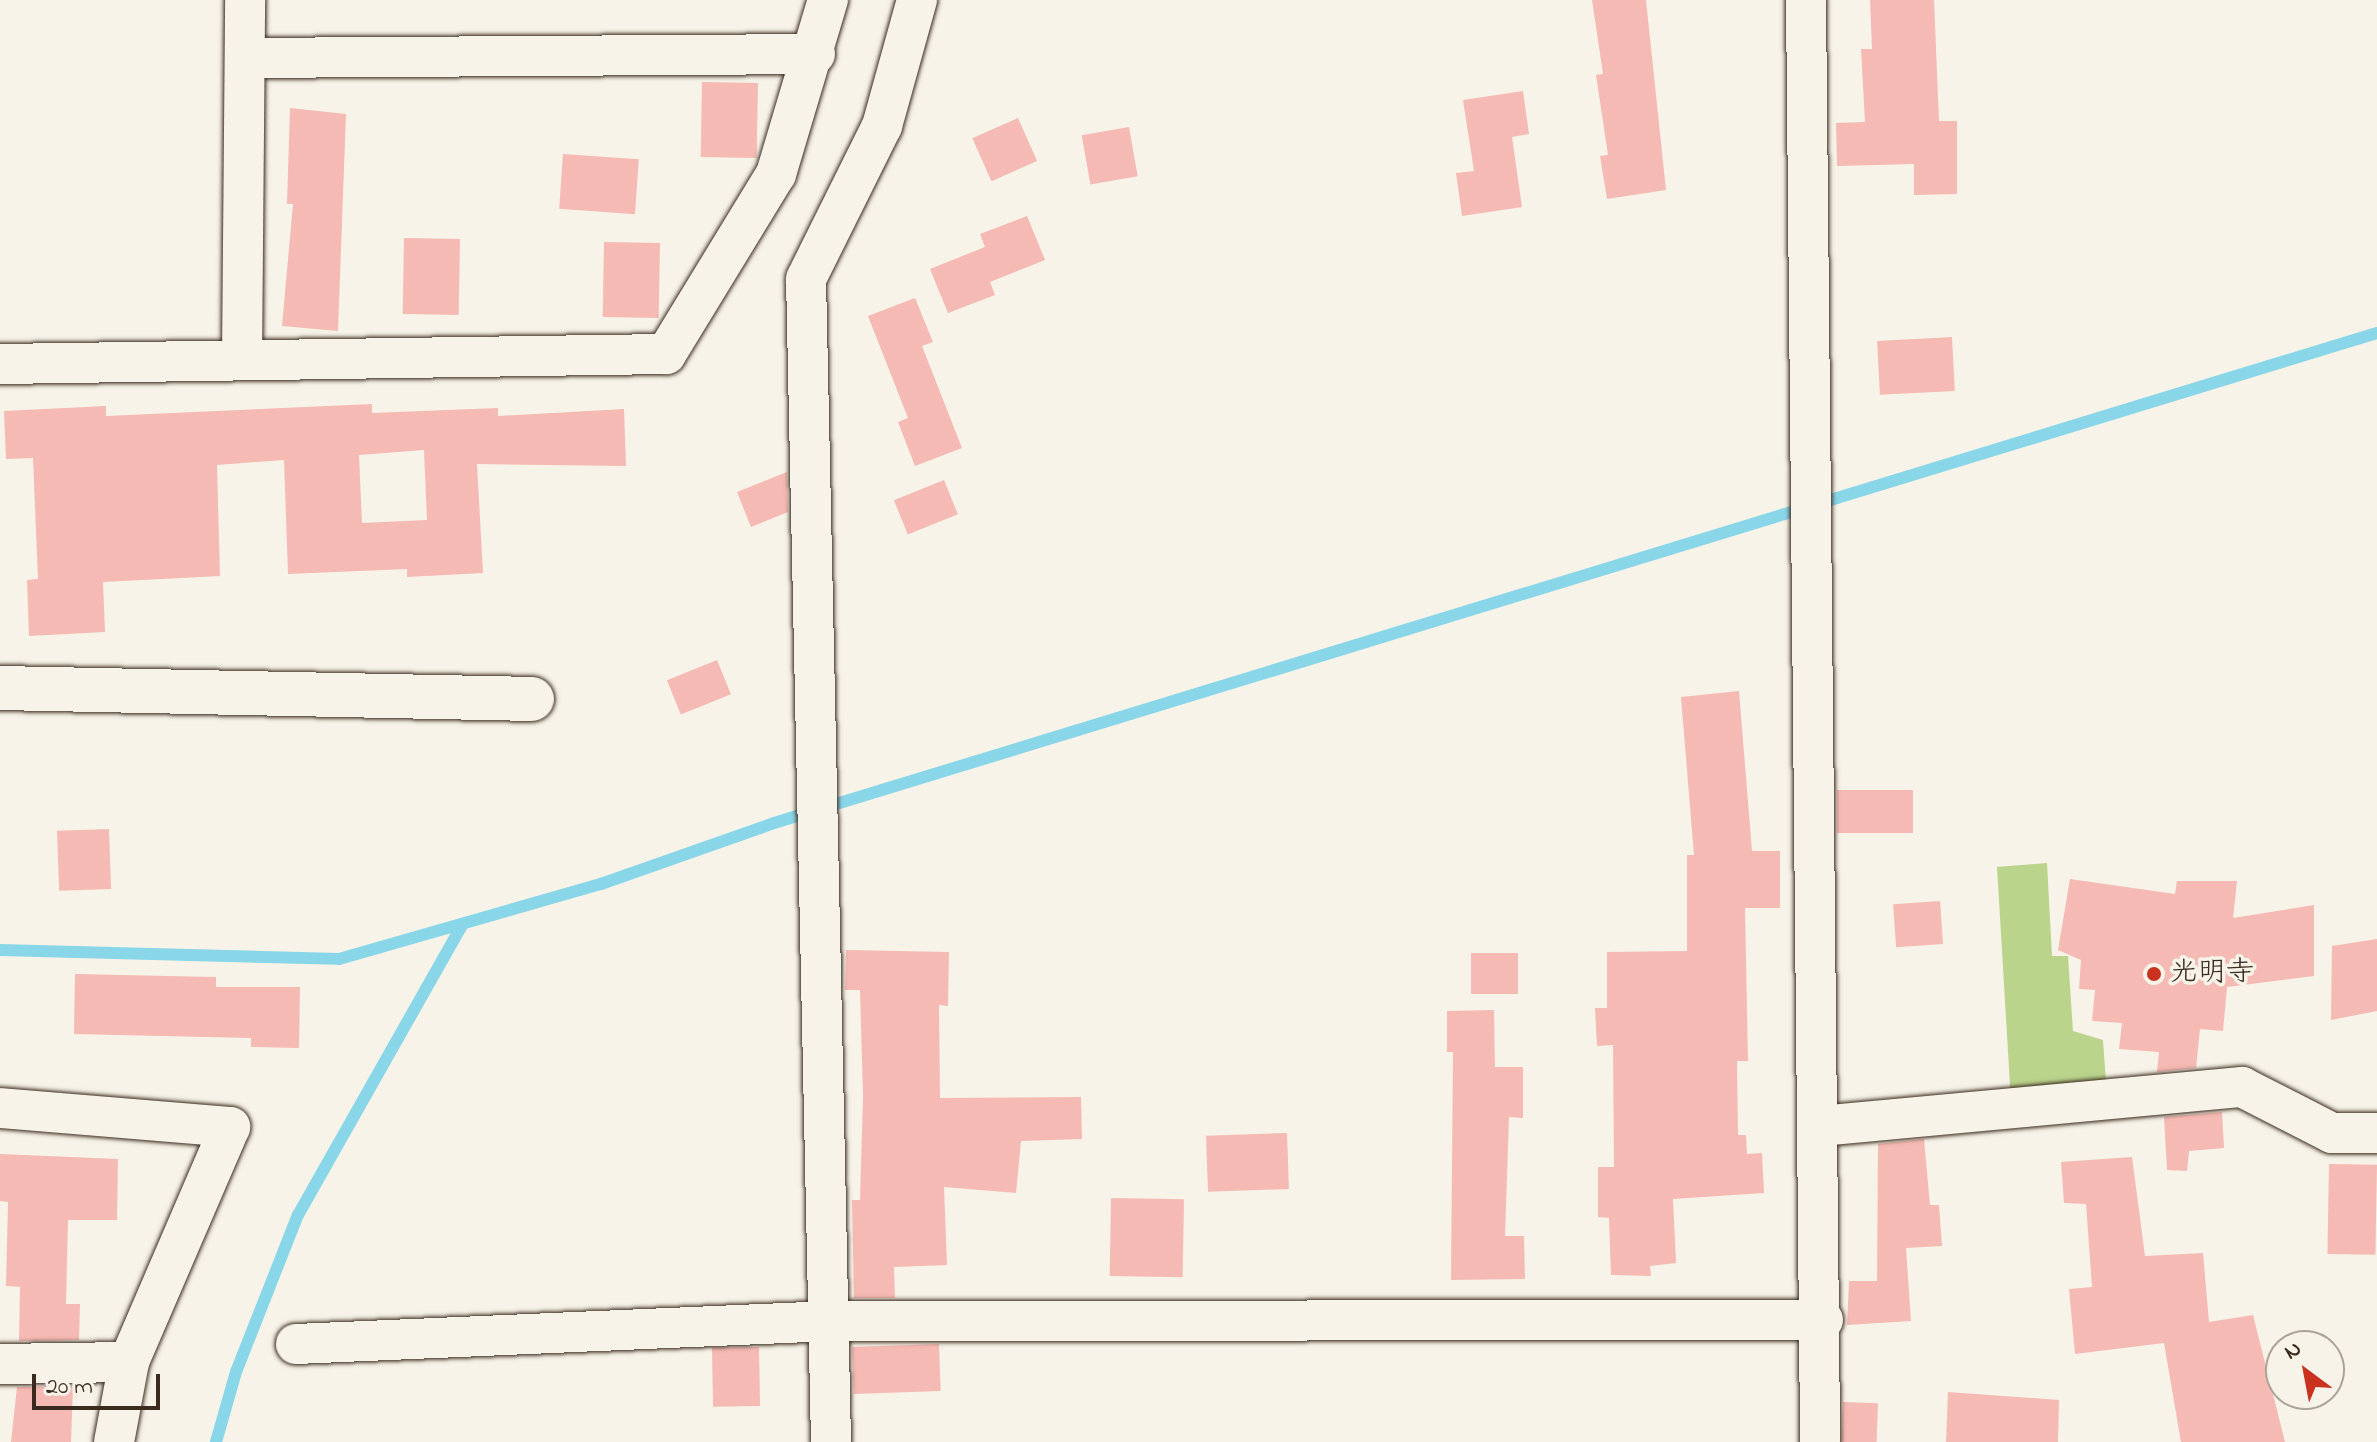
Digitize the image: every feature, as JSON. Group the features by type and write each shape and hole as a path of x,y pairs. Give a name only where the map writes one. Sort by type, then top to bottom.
{"street":[{"path":"242,359 245,0"},
{"path":"0,364 666,354 776,174 815,54 828,0"},
{"path":"831,1442 831,1321 806,279 882,126 917,0"},
{"path":"1806,0 1808,467 1823,1320 1820,1442"},
{"path":"246,58 815,54"},
{"path":"0,688 532,699"},
{"path":"1820,1126 2242,1087 2332,1133 2377,1133"},
{"path":"0,1108 230,1127 129,1362 114,1442"},
{"path":"296,1344 831,1321 1823,1320"},
{"path":"0,1364 129,1362"}],"green space":[{"path":"2047,863 2052,956 2068,956 2073,1031 2103,1040 2107,1096 2011,1102 1997,867"}],"building":[{"path":"1592,0 1646,0 1666,190 1607,199 1600,156 1608,155 1596,75 1603,74"},
{"path":"1870,0 1934,0 1939,121 1957,121 1957,194 1914,195 1914,164 1837,166 1836,123 1865,122 1861,49 1872,49"},
{"path":"702,82 758,83 757,158 701,157"},
{"path":"1523,91 1529,134 1512,137 1522,207 1462,216 1456,173 1474,171 1463,100"},
{"path":"290,108 346,114 338,331 282,326 293,204 287,204"},
{"path":"1018,118 1037,161 991,181 972,138"},
{"path":"1129,127 1138,176 1090,185 1082,135"},
{"path":"563,154 639,159 635,214 559,209"},
{"path":"1027,216 1045,260 990,282 995,295 948,313 930,269 985,247 980,234"},
{"path":"404,238 460,239 459,315 403,314"},
{"path":"604,242 660,243 659,318 603,317"},
{"path":"915,298 933,342 922,346 962,448 915,466 898,422 908,418 868,316"},
{"path":"1952,337 1955,391 1880,395 1877,341"},
{"path":"372,404 372,413 498,408 498,416 624,409 626,466 477,464 483,573 407,577 407,569 288,574 284,460 217,465 220,576 103,582 105,632 29,636 27,580 38,579 33,458 6,459 4,411 106,406 106,416","holes":["424,450 427,520 362,523 359,455"]},
{"path":"787,472 788,512 751,527 737,492"},
{"path":"944,480 958,514 908,535 894,500"},
{"path":"717,660 731,694 681,715 667,680"},
{"path":"1739,691 1752,851 1780,851 1780,908 1745,908 1748,1061 1737,1061 1738,1135 1746,1135 1747,1154 1762,1153 1764,1193 1673,1199 1676,1263 1650,1266 1651,1276 1611,1275 1609,1218 1598,1217 1598,1167 1614,1167 1613,1045 1597,1046 1595,1008 1607,1008 1607,952 1687,951 1687,855 1694,855 1681,697"},
{"path":"1837,790 1913,790 1913,833 1837,833"},
{"path":"109,829 111,889 59,891 57,831"},
{"name":"光明寺","path":"2070,879 2175,894 2177,881 2237,881 2233,918 2314,905 2314,976 2227,987 2223,1031 2200,1029 2196,1068 2157,1072 2159,1052 2119,1049 2122,1023 2092,1021 2095,990 2079,989 2081,960 2058,950"},
{"path":"1940,901 1943,944 1896,947 1893,904"},
{"path":"2377,939 2377,1011 2331,1020 2332,946"},
{"path":"846,950 949,952 948,1006 939,1005 940,1098 1081,1097 1082,1139 1021,1141 1016,1193 944,1187 947,1265 894,1267 895,1298 854,1298 852,1200 860,1200 863,1096 860,990 845,990"},
{"path":"1471,953 1518,953 1518,994 1471,994"},
{"path":"75,974 216,977 216,987 300,987 299,1048 251,1047 251,1038 74,1034"},
{"path":"1494,1010 1495,1067 1523,1067 1523,1118 1509,1117 1505,1236 1524,1236 1525,1279 1451,1280 1453,1052 1447,1052 1447,1011"},
{"path":"2222,1112 2224,1148 2189,1151 2187,1171 2167,1170 2164,1117"},
{"path":"1287,1133 1289,1189 1208,1192 1206,1136"},
{"path":"1924,1139 1930,1205 1939,1205 1942,1246 1906,1248 1911,1321 1847,1325 1849,1281 1877,1281 1878,1144"},
{"path":"0,1154 118,1159 117,1220 68,1220 66,1304 80,1304 79,1340 19,1341 20,1287 6,1286 8,1202 0,1201"},
{"path":"2132,1157 2145,1256 2203,1253 2209,1322 2253,1315 2265,1363 2265,1410 2277,1410 2285,1442 2181,1442 2164,1343 2075,1354 2069,1289 2092,1287 2086,1204 2064,1203 2061,1162"},
{"path":"2329,1164 2377,1165 2375,1255 2327,1254"},
{"path":"1111,1198 1184,1199 1183,1277 1110,1276"},
{"path":"939,1344 941,1391 854,1394 852,1347"},
{"path":"759,1347 760,1406 713,1407 712,1348"},
{"path":"73,1386 71,1442 11,1442 17,1387"},
{"path":"1948,1392 2059,1400 2058,1442 1946,1442"},
{"path":"1843,1402 1878,1403 1877,1442 1842,1442"}],"waterway":[{"path":"0,950 339,959 601,884 774,823 2377,333"},
{"path":"216,1442 236,1372 298,1215 462,925"}],"place":[{"name":"光明寺","path":"2154,974"}]}
